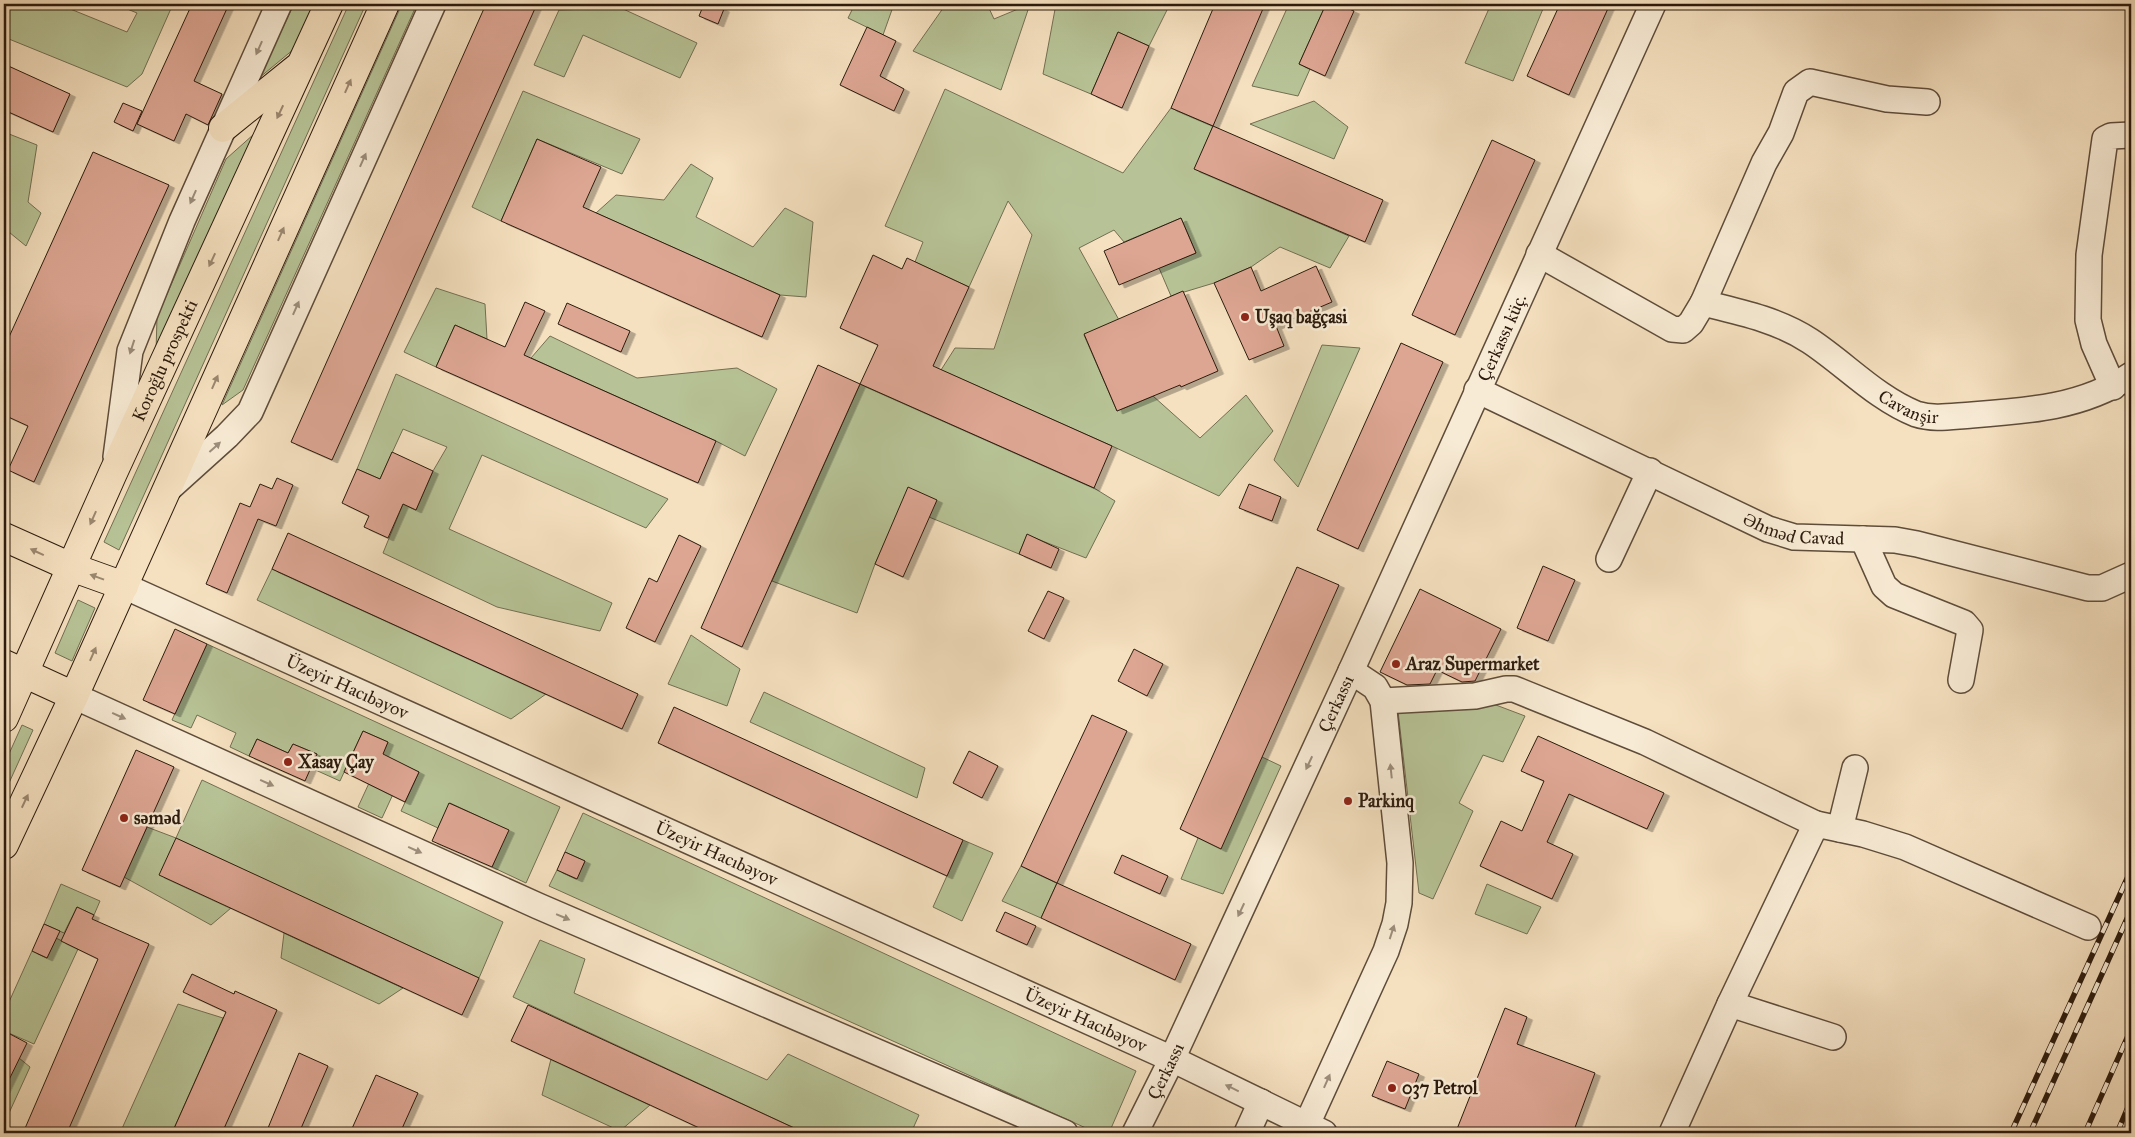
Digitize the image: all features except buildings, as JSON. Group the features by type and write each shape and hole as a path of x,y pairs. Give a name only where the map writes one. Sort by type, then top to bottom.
{"main road":[{"name":"Koroğlu prospekti","path":"4,718 14,668 70,568 330,4"},
{"path":"4,846 124,586 385,4"},
{"path":"223,128 302,64"},
{"path":"4,537 70,568 124,586"},
{"path":"14,668 74,696"}],"street":[{"path":"113,473 130,351 182,221 279,4"},
{"path":"166,491 227,436 250,412 433,4"},
{"name":"Çerkassı küç.","path":"1351,671 1653,4"},
{"path":"1539,254 1672,329 1683,330 1691,323 1703,304 1764,163 1781,133 1796,92 1810,82 1887,99 1928,102"},
{"path":"2122,381 2094,344 2088,320 2089,255 2105,139 2111,136 2131,136"},
{"name":"Cavanşir","path":"1703,304 1745,313 1796,332 1811,341 1865,383 1902,407 1917,414 1935,418 2027,411 2086,398 2122,381"},
{"name":"Əhməd Cavad","path":"1477,390 1768,529 1794,537 1895,540 2088,588 2102,588 2131,575"},
{"path":"1609,560 1650,471"},
{"path":"1863,539 1884,586 1894,595 1964,623 1970,630 1961,680"},
{"name":"Üzeyir Hacıbəyov","path":"124,586 1172,1059 1261,1102 1311,1131"},
{"name":"Çerkassı","path":"1135,1133 1172,1059 1351,671 1374,687 1383,701"},
{"path":"1311,1131 1386,951 1399,904 1400,863 1383,701 1475,696 1514,689 1645,742 1816,824 1905,847 2088,927"},
{"path":"74,696 538,906 1065,1133"},
{"path":"1840,829 1855,768"},
{"path":"1672,1133 1730,1004 1816,824"},
{"path":"1730,1004 1833,1037"},
{"path":"1247,1133 1261,1102"}],"green space":[{"path":"4,4 58,4 127,32 137,13 115,4 173,4 142,74 127,87 4,37"},
{"path":"294,4 315,4 294,49 259,78"},
{"path":"349,4 366,4 119,550 104,542"},
{"path":"402,4 417,4 243,390 222,405"},
{"path":"855,4 894,4 883,35 848,18"},
{"path":"946,4 987,4 994,19 1030,4 1001,90 913,51"},
{"path":"1056,4 1170,4 1149,46 1118,32 1091,94 1043,74"},
{"path":"1289,4 1326,4 1299,64 1310,69 1298,96 1252,86"},
{"path":"1491,4 1545,4 1513,81 1465,63"},
{"path":"621,8 697,43 680,78 583,35 564,77 534,65 559,10"},
{"path":"945,89 1123,173 1171,108 1213,126 1195,169 1349,236 1330,268 1280,247 1251,267 1214,283 1171,296 1159,268 1196,253 1181,218 1124,242 1114,230 1079,248 1119,320 1084,335 1117,411 1153,396 1200,438 1246,395 1273,431 1219,496 941,370 955,348 994,349 1032,235 1008,201 969,287 915,262 923,242 885,226"},
{"path":"523,91 640,139 622,174 537,139 501,221 472,207"},
{"path":"1314,101 1348,127 1334,159 1250,124"},
{"path":"4,132 37,145 28,202 41,213 26,246 4,228"},
{"path":"254,134 156,352 157,317 226,159"},
{"path":"691,164 713,178 696,217 753,247 785,208 813,222 806,297 780,295 596,213 616,195 664,200"},
{"path":"436,288 485,304 487,339 455,325 436,367 404,352"},
{"path":"550,336 637,378 737,368 777,389 745,456 716,441 531,358"},
{"path":"1322,345 1360,348 1298,487 1274,460"},
{"path":"396,374 668,499 646,528 482,455 449,529 612,603 600,631 497,607 383,553 403,504 416,510 433,471 447,447 403,429 380,479 357,469"},
{"path":"860,384 1094,488 1115,501 1086,558 1027,535 1019,554 929,517 909,488 875,564 857,613 772,581"},
{"path":"272,569 546,694 511,719 257,600"},
{"path":"78,600 95,608 72,661 55,653"},
{"path":"691,635 740,669 727,706 668,684"},
{"path":"207,644 560,807 526,883 492,867 508,830 450,803 438,828 401,811 419,772 406,766 382,818 358,807 388,742 363,731 340,781 311,768 317,754 293,744 288,753 257,739 249,756 230,747 236,733 197,715 191,728 172,720"},
{"path":"764,692 925,768 917,798 750,722"},
{"path":"1488,702 1525,716 1503,762 1483,755 1459,803 1473,811 1433,899 1419,893 1398,711"},
{"path":"22,725 33,730 4,794 4,765"},
{"path":"1262,757 1281,766 1223,894 1181,879 1198,838"},
{"path":"202,780 503,922 479,978 176,839 231,908 211,925 124,877 147,827 176,838"},
{"path":"583,813 1136,1071 1109,1133 1097,1133 549,886 557,870 576,879 585,861 565,852"},
{"path":"963,840 993,853 962,921 933,907"},
{"path":"1021,866 1057,883 1041,918 1002,901"},
{"path":"61,884 100,901 94,915 77,907 64,933 44,924"},
{"path":"1487,884 1541,907 1527,934 1475,914"},
{"path":"284,933 403,988 379,1004 281,958"},
{"path":"56,938 78,949 34,1044 4,1031 4,1013 32,951 47,958"},
{"path":"540,940 585,959 574,993 767,1080 788,1054 919,1115 911,1133 805,1133 513,997"},
{"path":"178,1004 223,1018 172,1133 120,1133"},
{"path":"19,1058 30,1067 4,1124 4,1066 13,1070"},
{"path":"551,1059 650,1105 620,1131 542,1095"}],"railway":[{"path":"2011,1133 2131,870"},
{"path":"2030,1133 2131,910"},
{"path":"2085,1133 2131,1029"},
{"path":"2117,1133 2131,1100"}],"place":[{"name":"Uşaq bağçasi","path":"1245,317"},
{"name":"Araz Supermarket","path":"1396,664"},
{"name":"Xasay Çay","path":"288,762"},
{"name":"Parkinq","path":"1348,801"},
{"name":"səməd","path":"124,818"},
{"name":"037 Petrol","path":"1392,1088"}]}
